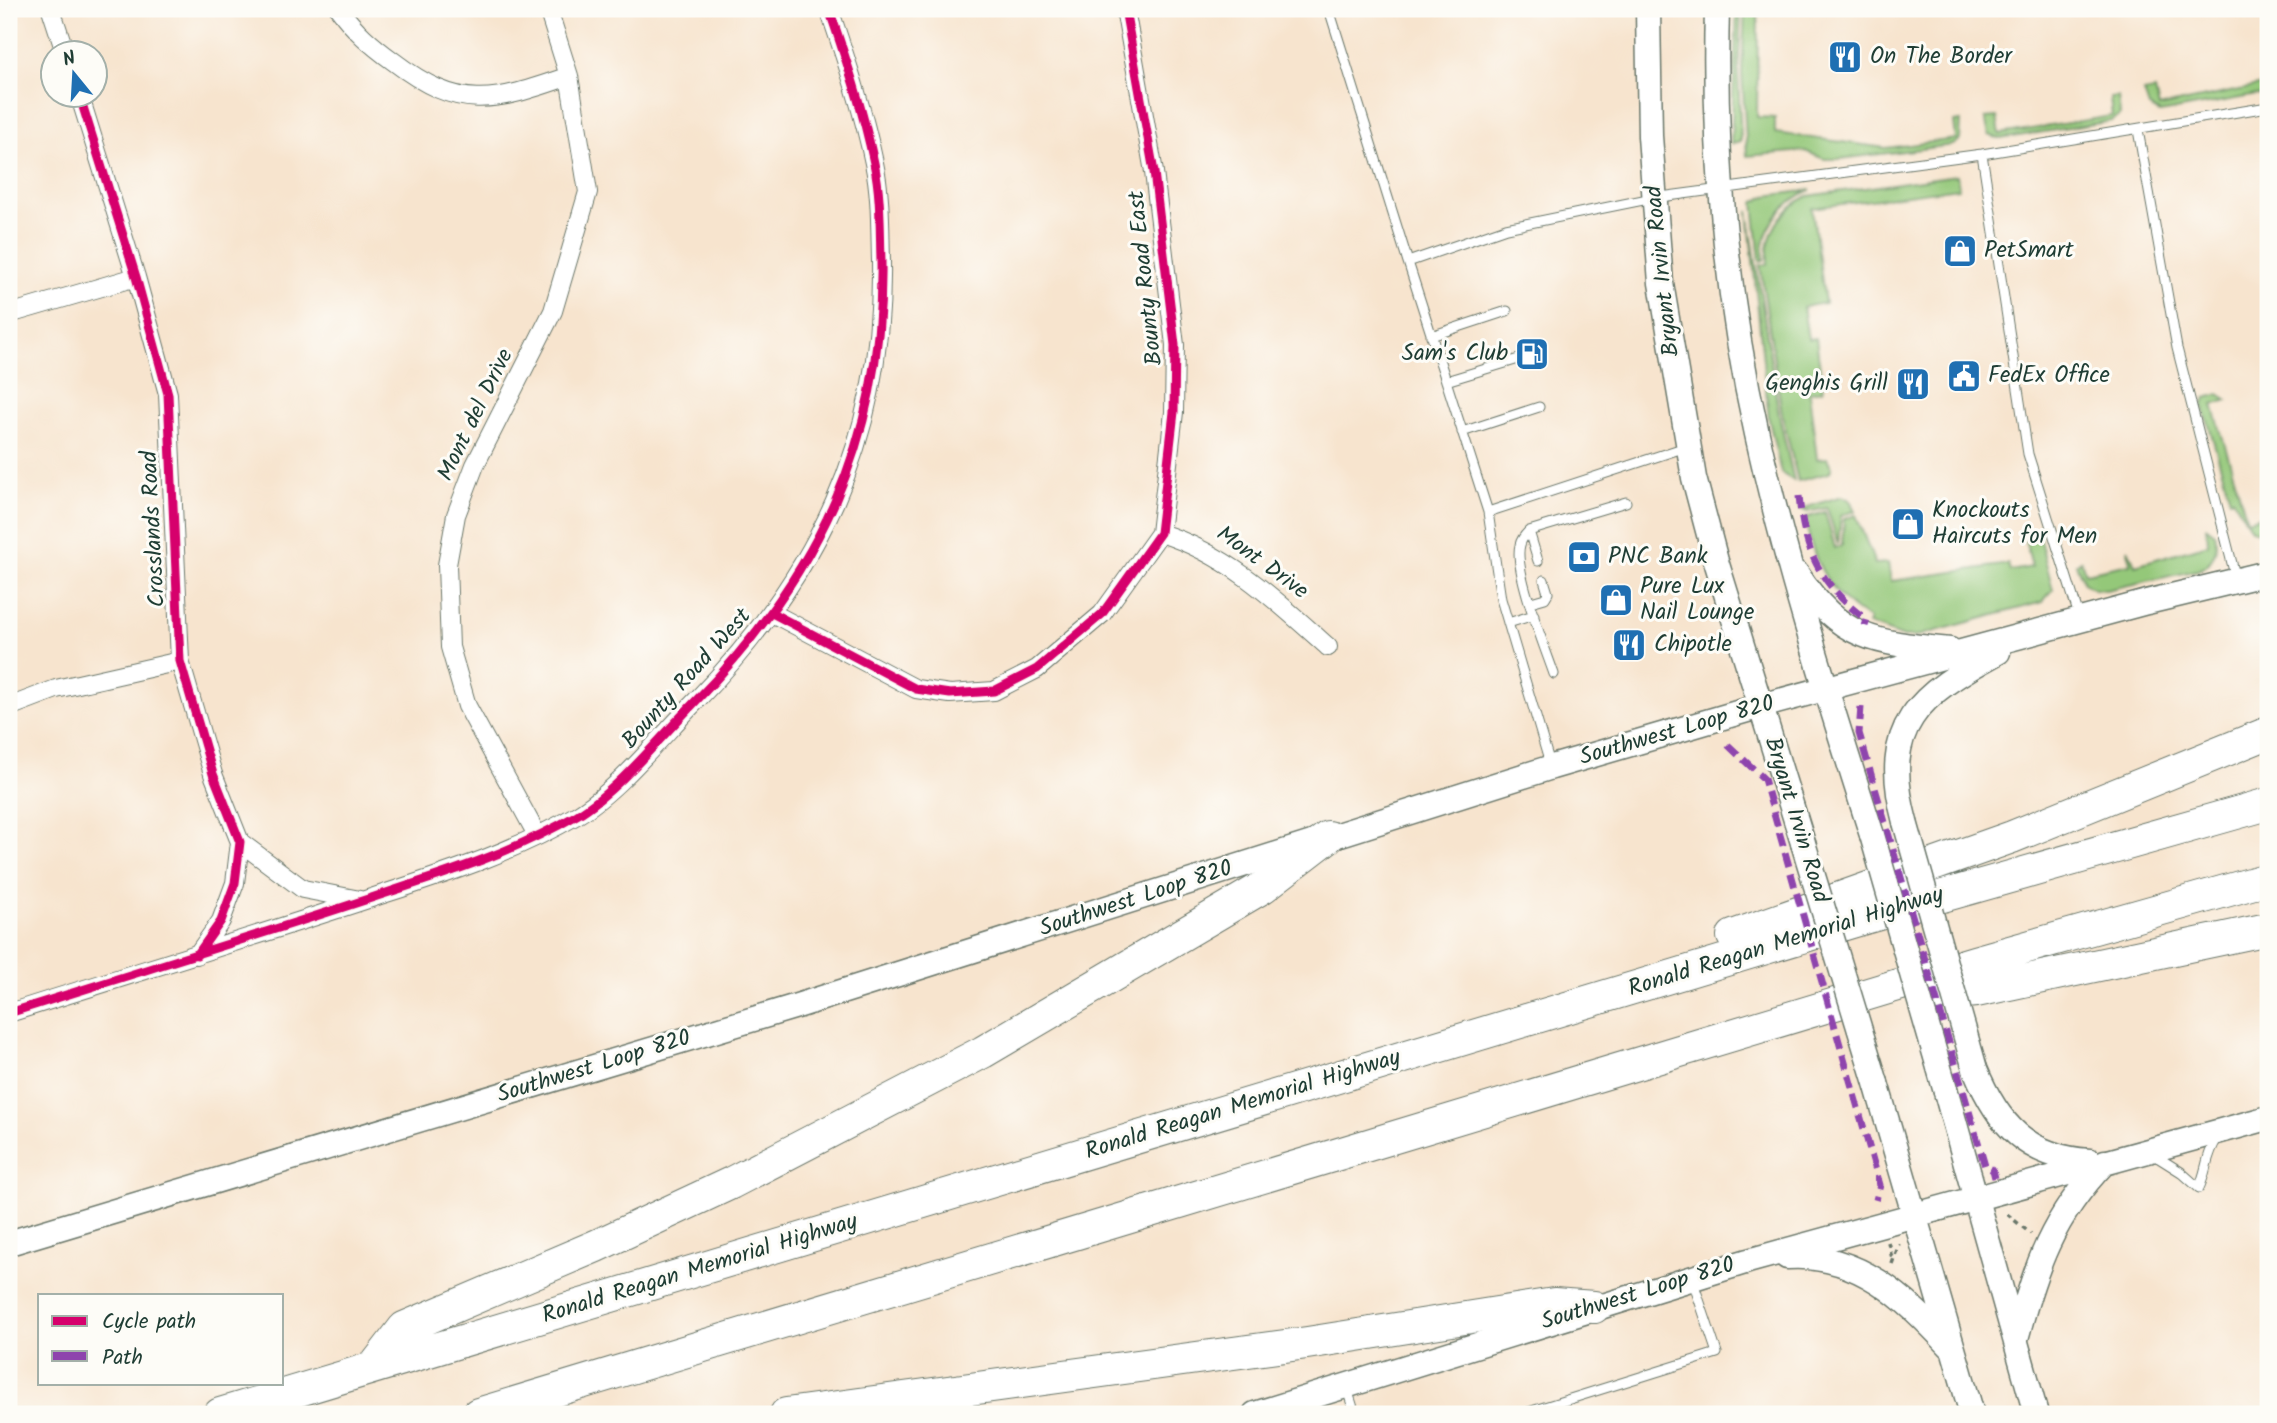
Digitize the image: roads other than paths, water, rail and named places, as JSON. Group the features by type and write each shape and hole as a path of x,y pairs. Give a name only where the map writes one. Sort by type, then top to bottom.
{"highway":[{"path":"1210,1116 1236,1087 1753,930 2012,837 2268,733"},
{"name":"Ronald Reagan Memorial Highway","path":"220,1414 1865,918 2268,804"},
{"path":"374,1367 404,1328 596,1246 730,1183 983,1052 1263,887 1328,837"},
{"path":"478,1414 1974,962 2268,878"},
{"path":"1842,1003 1976,991 2268,929"},
{"path":"786,1414 1307,1343 1554,1304 1594,1307"}],"main road":[{"name":"Bryant Irvin Road","path":"1648,9 1653,198 1661,283 1689,447 1716,561 1885,1112 1972,1414"},
{"path":"1717,9 1716,91 1721,188 1745,371 1756,431 1787,559 1872,835 2036,1414"},
{"path":"1787,559 1822,607 1859,635 1889,644 1965,651"},
{"name":"Southwest Loop 820","path":"9,1243 797,1006 1552,767 1761,706 2080,620 2268,573"},
{"path":"2035,632 1931,692 1906,729 1896,774 1905,822 1975,1069 2000,1120 2019,1137 2044,1151 2070,1160 2105,1162"},
{"name":"Southwest Loop 820","path":"1255,1414 1691,1277 1974,1196 2268,1118"},
{"path":"2016,1339 2040,1256 2050,1235 2080,1189 2105,1162"},
{"path":"1748,1261 1810,1255 1849,1266 1891,1288 1912,1305 1954,1350"}],"street":[{"path":"51,9 60,38"},
{"path":"339,9 357,34 425,85 458,97 493,98 569,76"},
{"name":"Mont del Drive","path":"537,835 467,706 450,646 447,565 456,515 475,465 553,311 588,192 569,76 548,9"},
{"name":"Bounty Road West","path":"9,1013 458,871 537,835 580,813 627,772 732,665 772,613 810,552 851,469 876,369 881,288 880,219 875,165 854,85 829,9"},
{"name":"Bounty Road East","path":"772,613 916,689 950,694 994,691 1037,669 1102,614 1160,533 1174,412 1175,345 1154,172 1125,9"},
{"name":"Crosslands Road","path":"83,108 136,277 168,394 180,661 213,774 240,842 235,883 221,921 197,955"},
{"path":"9,314 136,277"},
{"name":"Mont Drive","path":"1160,533 1192,543 1225,560 1273,597 1328,647"},
{"path":"9,707 56,689 180,661"},
{"path":"240,842 303,889 364,900"}],"lane":[{"path":"1329,9 1488,512 1500,598 1552,767"},
{"path":"1408,261 1506,228 1653,198 1982,154 2268,107"},
{"path":"2138,130 2177,348 2236,580"},
{"path":"1982,154 2028,454 2080,620"},
{"path":"1431,336 1507,311"},
{"path":"1446,382 1522,358"},
{"path":"1462,432 1539,407"},
{"path":"1488,512 1689,447"},
{"path":"1554,674 1534,615 1518,547 1529,531 1626,502"},
{"path":"1529,531 1538,561"},
{"path":"1531,602 1545,598 1548,593 1544,580"},
{"path":"1508,623 1534,615"},
{"path":"2146,1151 2181,1172 2199,1188 2208,1151 2222,1132"},
{"path":"1522,1414 1717,1353 1691,1277"},
{"path":"1346,1385 1355,1414"}],"place":[{"name":"On The Border","path":"1845,57"},
{"name":"PetSmart","path":"1960,251"},
{"name":"Sam's Club","path":"1532,354"},
{"name":"FedEx Office","path":"1964,376"},
{"name":"Genghis Grill","path":"1913,384"},
{"name":"Knockouts Haircuts for Men","path":"1908,524"},
{"name":"PNC Bank","path":"1584,557"},
{"name":"Pure Lux Nail Lounge","path":"1616,600"},
{"name":"Chipotle","path":"1629,645"}]}
